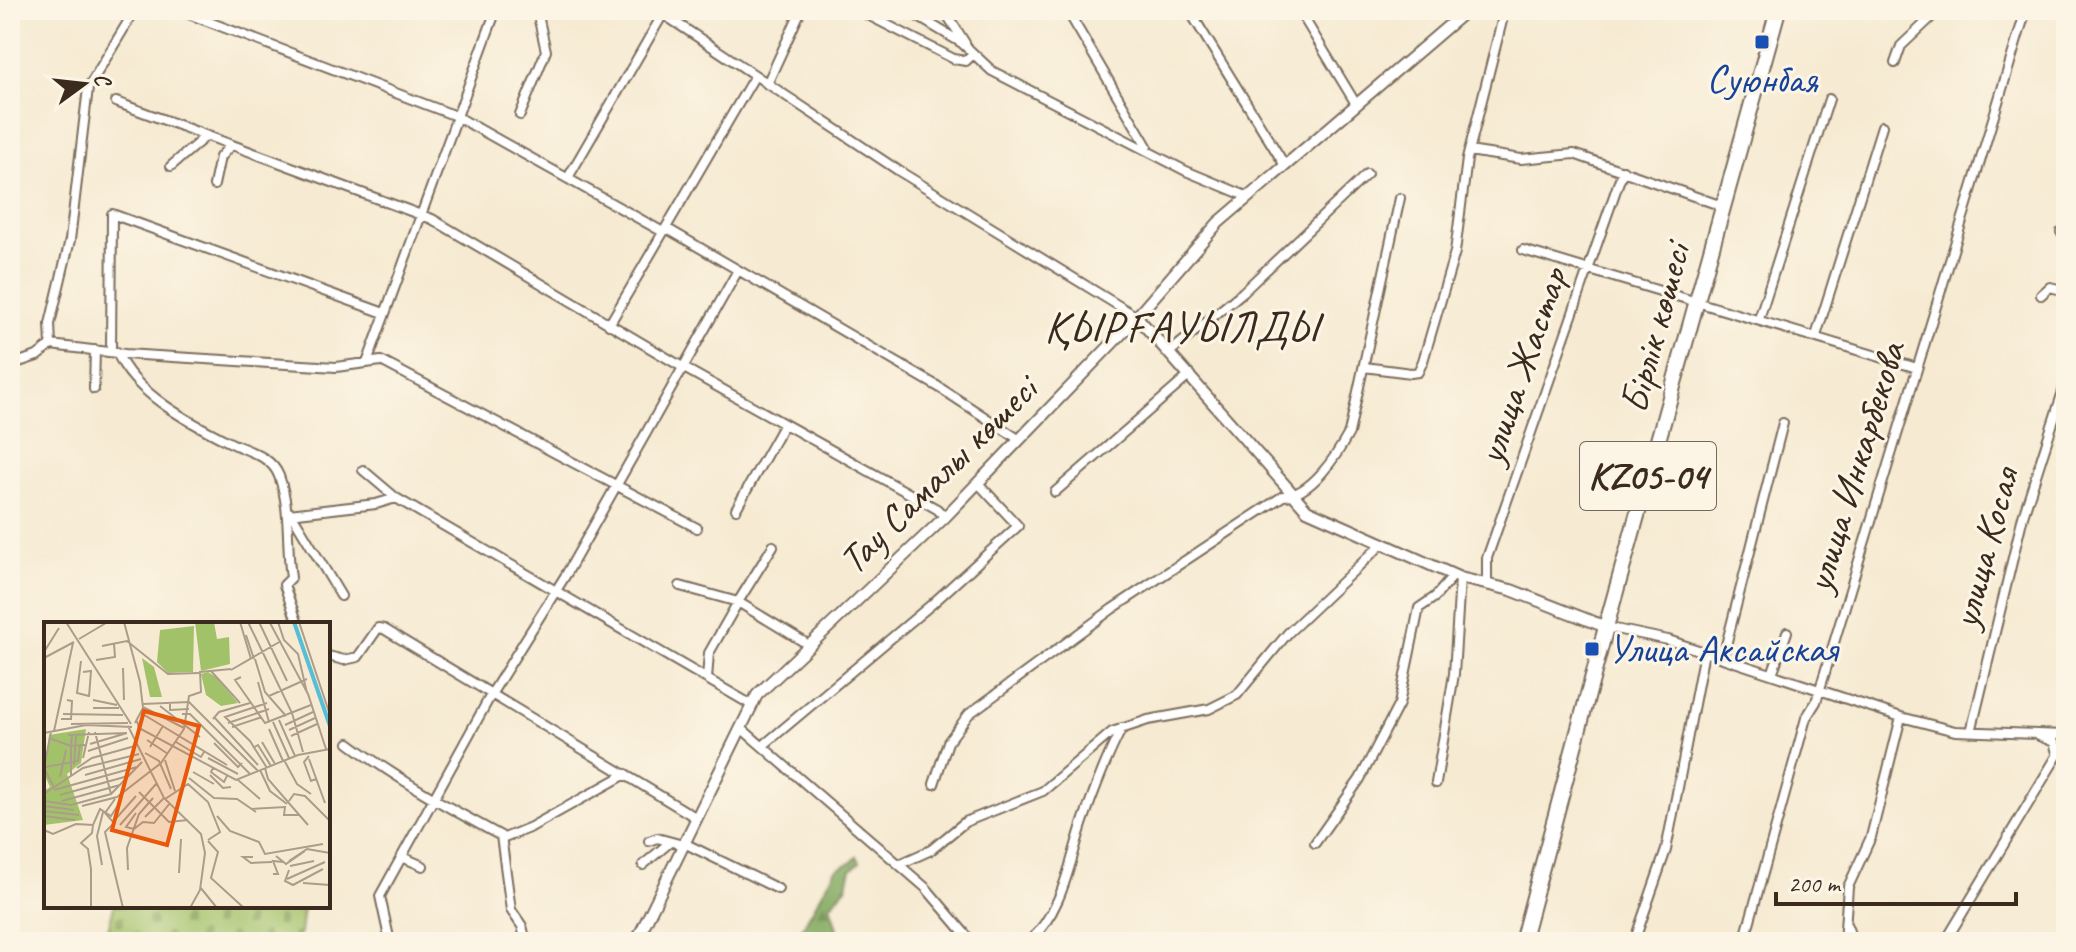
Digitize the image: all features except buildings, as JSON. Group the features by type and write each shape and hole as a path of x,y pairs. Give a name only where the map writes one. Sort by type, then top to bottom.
{"main road":[{"name":"Бірлік көшесі","path":"1522,942 1606,627 1778,10"}],"street":[{"path":"51,345 50,324 70,240 88,88 135,10"},
{"path":"367,363 495,12 481,10"},
{"path":"520,115 546,51 539,20 543,10"},
{"path":"767,84 801,10"},
{"path":"858,10 954,59 966,61 970,51"},
{"path":"907,10 970,51 992,71 1186,171 1246,196"},
{"path":"944,10 970,51"},
{"path":"1067,10 1138,135 1150,150"},
{"path":"1189,10 1284,164"},
{"path":"1299,10 1356,104"},
{"name":"Тау Самалы көшесі","path":"639,941 750,704 945,517 1137,317 1192,251 1246,196 1467,10"},
{"path":"1364,367 1418,372 1455,252 1469,151 1502,21 1498,10"},
{"path":"1895,63 1901,46 1939,10"},
{"name":"улица Инкарбекова","path":"1744,942 1806,718 1818,690 2026,10"},
{"path":"183,11 456,116 569,176 937,386 1020,440"},
{"path":"569,176 660,12 899,171 1137,317 1307,510 1457,577 1487,582 1606,627 1723,657 1901,717 1971,732 2066,735"},
{"path":"609,325 754,77"},
{"path":"1759,319 1829,99"},
{"path":"116,102 420,215 684,368 937,509 945,517"},
{"path":"1816,336 1882,126"},
{"path":"171,166 206,136"},
{"path":"214,185 220,157 231,145"},
{"path":"1469,151 1521,159 1574,154 1722,206"},
{"name":"улица Жастар","path":"1487,582 1487,558 1623,170"},
{"path":"1170,352 1243,292 1367,174"},
{"path":"934,784 948,742 969,714 1112,609 1283,496 1293,496 1334,458 1349,433 1400,198"},
{"path":"341,596 290,513 275,468 260,455 229,442 149,395 129,377 114,352 112,214 384,313"},
{"path":"1523,250 1917,368"},
{"path":"390,942 380,896 492,693 554,589 567,573 737,272"},
{"path":"2041,295 2050,287 2066,291"},
{"path":"10,365 37,356 51,345 336,367 381,361 697,528"},
{"path":"94,389 95,350"},
{"path":"1055,492 1190,375"},
{"name":"улица Косая","path":"1971,732 2023,516 2066,382"},
{"path":"1723,657 1783,423"},
{"path":"736,509 784,424"},
{"path":"363,470 396,498 750,704"},
{"path":"765,744 922,613 1018,526 978,483"},
{"path":"290,513 376,504 396,498"},
{"path":"290,513 291,578 284,585 297,622"},
{"path":"900,864 931,850 965,822 1043,791 1072,769 1100,740 1123,727 1209,709 1237,695 1288,633 1383,543"},
{"path":"707,679 709,653 773,546"},
{"path":"1436,783 1454,674 1457,577"},
{"path":"1315,843 1360,779 1399,704 1419,608 1457,577"},
{"path":"680,586 738,602 809,645"},
{"path":"330,656 344,660 358,657 376,627 492,693 695,817"},
{"path":"1772,674 1787,632"},
{"path":"1634,942 1666,850 1704,652"},
{"path":"1844,942 1848,887 1871,837 1901,717"},
{"path":"1029,942 1039,933 1062,894 1084,821 1123,727"},
{"path":"741,728 765,744 854,827 926,888 972,942"},
{"path":"2035,734 2054,742 2057,753"},
{"path":"1945,942 2066,741"},
{"path":"349,743 422,789 434,800 502,839"},
{"path":"502,839 531,827 626,774"},
{"path":"649,841 657,838 684,844 778,889"},
{"path":"502,839 511,910 522,926 526,942"},
{"path":"643,865 669,843"},
{"path":"402,857 423,866"},
{"path":"1846,922 1853,942"}],"green space":[{"path":"857,856 860,862 851,869 846,888 830,905 837,929 820,942 794,942 836,869 852,862"},
{"path":"114,908 303,908 299,942 105,942"}],"place":[{"name":"Суюнбая","path":"1762,42"},
{"name":"Улица Аксайская","path":"1592,649"}],"district":[{"name":"ҚЫРҒАУЫЛДЫ","path":"1182,327"}]}
